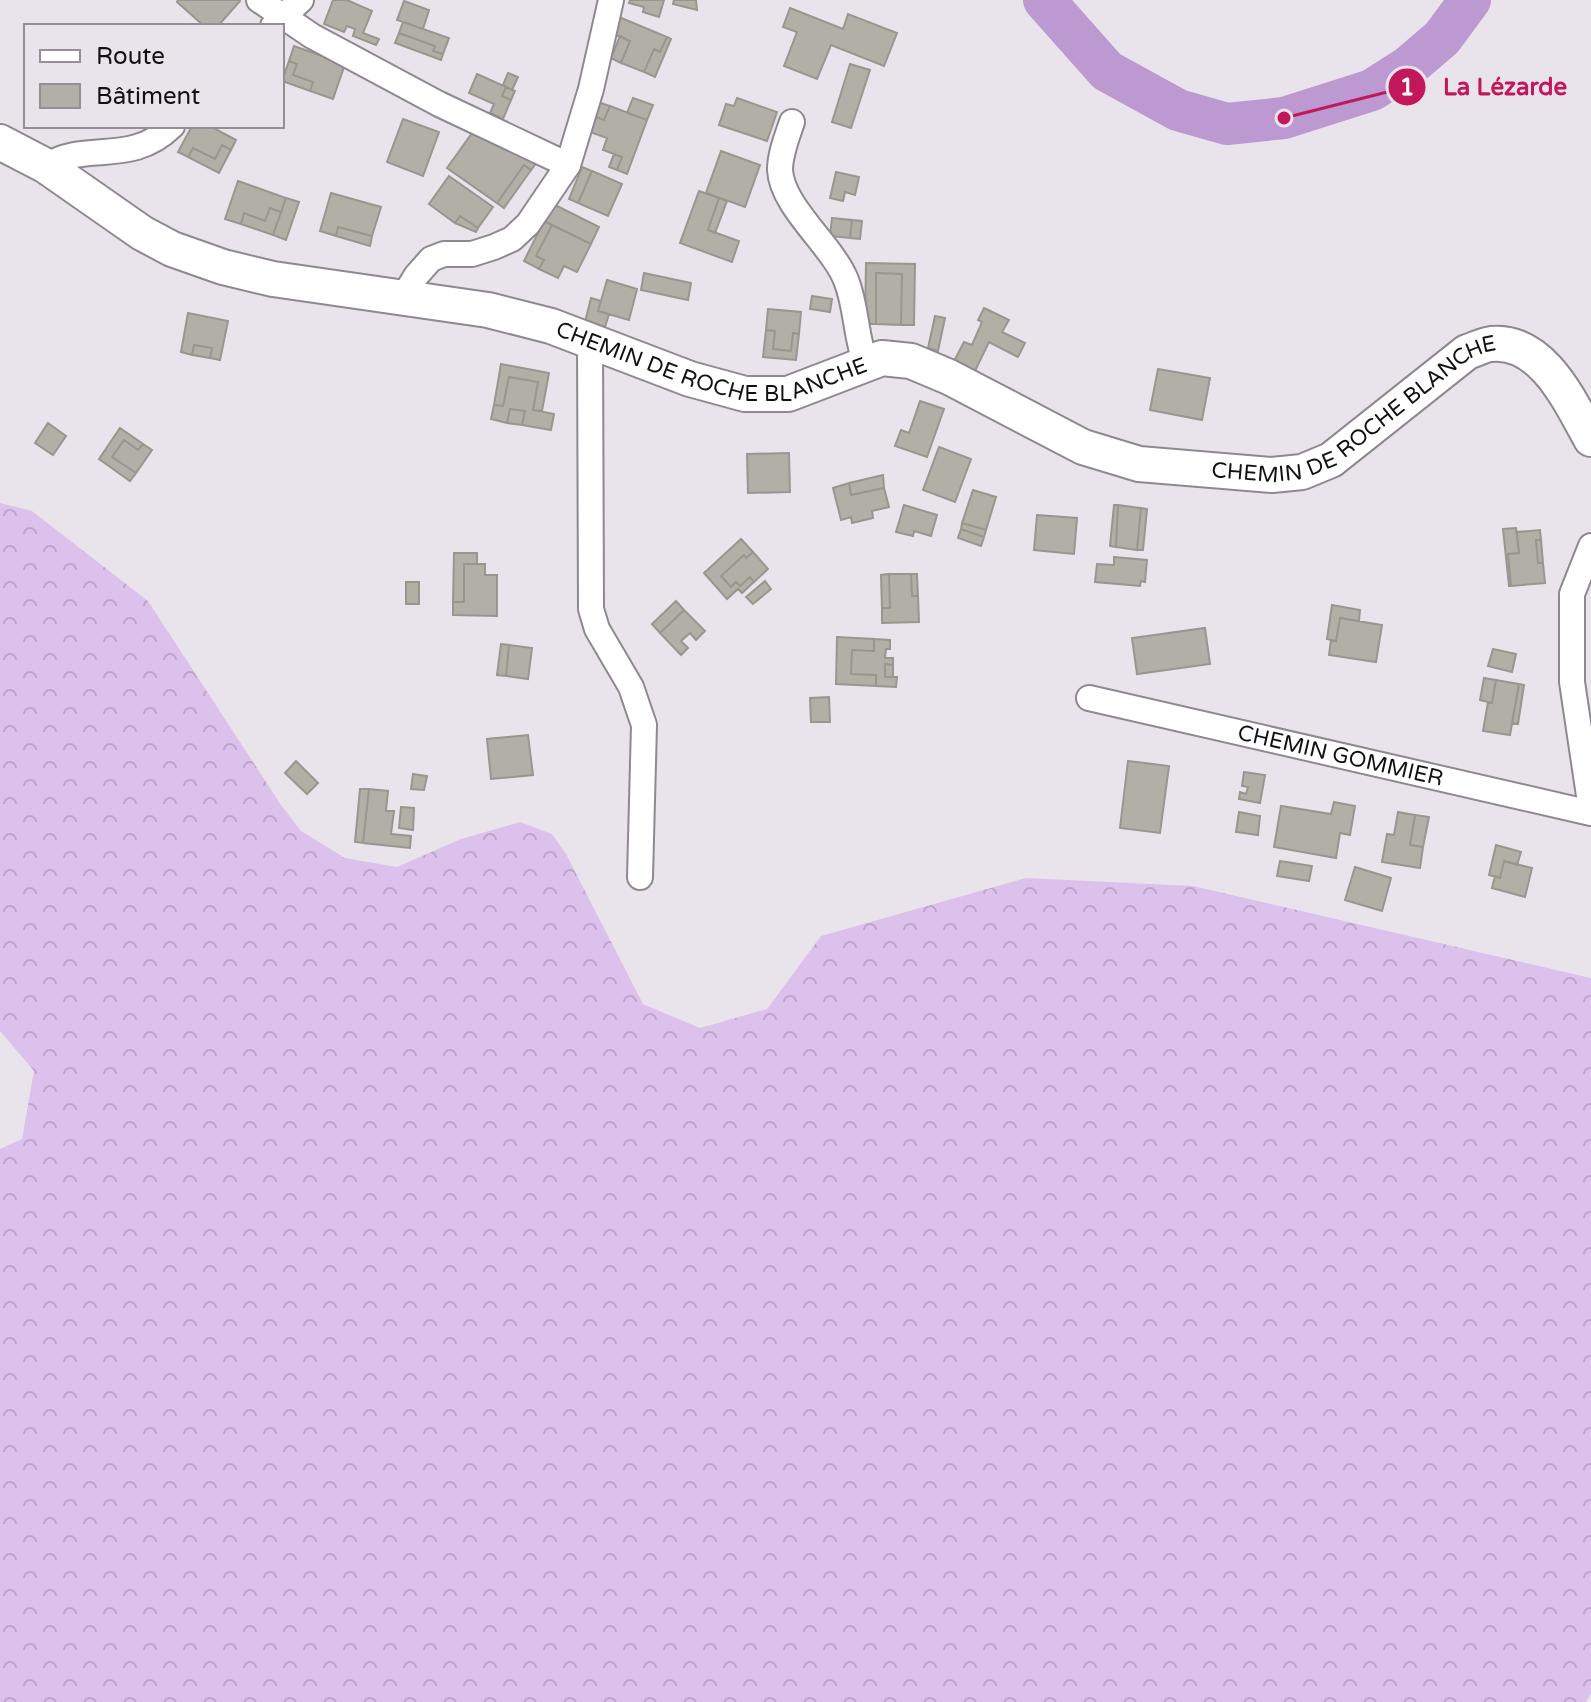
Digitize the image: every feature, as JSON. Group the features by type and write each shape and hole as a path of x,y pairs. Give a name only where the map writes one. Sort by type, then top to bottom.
{"main road":[{"name":"CHEMIN DE ROCHE BLANCHE","path":"0,142 13,146 46,166 114,215 172,249 223,267 273,279 488,310 551,326 690,379 745,394 788,394 882,358 911,361 949,377 1073,442 1114,458 1139,464 1272,475 1302,472 1331,460 1467,352 1490,344 1526,353 1551,370 1591,439"}],"street":[{"path":"259,0 278,22 301,0"},
{"path":"402,299 431,259 444,254 472,254 512,239 528,224 568,165 591,89 611,0"},
{"path":"284,25 568,165"},
{"path":"792,122 781,159 783,182 799,211 838,263 853,301 859,347 866,364"},
{"path":"46,166 61,157 136,150 169,128"},
{"path":"590,340 591,609 597,629 631,687 644,725 640,877"},
{"path":"1591,546 1572,594 1572,682 1591,811"},
{"name":"CHEMIN GOMMIER","path":"1089,698 1591,811"}],"green space":[{"path":"0,503 32,511 148,601 301,831 345,858 397,867 461,839 520,822 552,834 566,854 643,1004 700,1028 767,1009 821,936 1026,878 1193,886 1591,978 1591,1693 1586,1702 0,1702 0,1149 22,1139 34,1071 0,1031"}],"building":[{"path":"333,0 347,0 372,11 363,33 379,39 376,45 353,36 355,29 347,26 344,32 324,24"},
{"path":"630,0 664,0 659,17 643,12 644,7 629,3"},
{"path":"674,0 696,0 697,10 673,4"},
{"path":"240,1 220,24 202,24 177,2"},
{"path":"404,1 429,10 423,29 397,20"},
{"path":"790,8 843,29 848,14 897,33 884,66 831,45 817,79 784,66 797,32 783,27"},
{"path":"619,17 667,37 660,52 654,49 644,72 621,63 630,41 613,34"},
{"path":"403,22 449,38 443,54 433,51 435,46 399,33"},
{"path":"399,33 435,46 433,51 443,54 441,60 395,43"},
{"path":"620,36 630,41 621,63 611,58"},
{"path":"667,37 671,39 655,77 644,72 654,49 660,52"},
{"path":"294,46 345,64 333,99 310,91 313,82 293,75 297,64 289,61"},
{"path":"289,61 297,64 293,75 313,82 310,91 284,82"},
{"path":"850,64 870,70 851,128 832,122"},
{"path":"508,73 518,77 512,90 503,85"},
{"path":"477,74 506,87 502,96 511,100 503,119 490,113 494,104 469,93"},
{"path":"506,87 515,91 511,100 502,96"},
{"path":"633,98 653,105 647,120 627,113"},
{"path":"737,98 777,112 767,141 719,125 726,104 734,106"},
{"path":"598,102 610,106 604,120 593,116"},
{"path":"610,106 647,120 627,174 617,170 622,157 603,150 607,138 587,131 593,116 604,120"},
{"path":"403,119 439,132 423,176 387,162"},
{"path":"480,122 537,162 531,170 524,165 497,203 447,168"},
{"path":"191,128 214,128 236,140 231,150 222,145 215,159 193,148 188,157 178,152"},
{"path":"222,145 231,150 219,173 188,157 193,148 215,159"},
{"path":"721,151 760,165 745,207 706,193"},
{"path":"614,154 622,157 617,170 609,167"},
{"path":"524,165 531,170 504,208 497,203"},
{"path":"582,167 592,171 578,203 569,199"},
{"path":"592,171 622,184 608,216 578,203"},
{"path":"836,172 859,177 855,195 845,192 843,201 830,198"},
{"path":"449,176 493,207 478,228 460,216 455,223 429,204"},
{"path":"238,181 286,198 281,212 270,208 265,221 244,213 241,224 225,219"},
{"path":"699,191 719,198 708,230 739,241 732,262 680,243"},
{"path":"331,193 381,207 372,236 338,227 336,236 320,231"},
{"path":"286,198 299,202 286,240 273,235"},
{"path":"719,198 727,201 715,233 708,230"},
{"path":"553,204 599,227 591,244 544,221"},
{"path":"270,208 281,212 273,235 241,224 244,213 265,221"},
{"path":"460,216 478,228 476,232 455,223"},
{"path":"832,218 852,220 850,238 830,236"},
{"path":"852,220 862,221 860,239 850,238"},
{"path":"544,221 552,225 536,256 544,260 539,269 524,261"},
{"path":"552,225 591,244 577,272 564,266 558,278 539,269 544,260 536,256"},
{"path":"338,227 372,236 370,246 336,236"},
{"path":"866,263 915,264 914,325 901,325 902,274 876,273 876,324 865,324"},
{"path":"644,273 691,283 688,300 641,290"},
{"path":"876,273 902,274 901,325 876,324"},
{"path":"607,280 637,289 629,320 598,311"},
{"path":"812,296 832,299 830,312 810,309"},
{"path":"591,298 601,301 598,311 609,314 605,327 585,322"},
{"path":"984,308 1009,320 1002,332 1025,343 1018,357 989,342 975,371 954,361 964,342 972,345 982,322 978,320"},
{"path":"768,309 801,312 799,334 793,333 791,351 773,349 775,331 766,330"},
{"path":"188,313 228,321 220,360 210,358 212,348 194,345 192,355 181,352"},
{"path":"935,316 945,318 938,351 928,348"},
{"path":"766,330 775,331 773,349 791,351 793,333 799,334 796,360 763,357"},
{"path":"194,345 212,348 210,358 192,355"},
{"path":"501,364 549,373 542,411 533,410 538,382 509,377 503,406 494,405"},
{"path":"1158,369 1210,378 1202,420 1150,410"},
{"path":"509,377 538,382 533,410 554,414 551,430 522,425 525,411 510,409 507,423 491,419 494,405 503,406"},
{"path":"920,401 944,409 927,457 895,446 901,430 909,433"},
{"path":"510,409 525,411 522,425 507,423"},
{"path":"48,423 66,436 53,455 35,443"},
{"path":"120,428 143,444 138,450 124,440 112,457 136,473 130,481 99,459"},
{"path":"124,440 138,450 143,444 152,450 136,473 112,457"},
{"path":"939,447 971,459 955,502 923,490"},
{"path":"789,453 790,492 748,493 747,454"},
{"path":"883,475 884,488 851,495 849,483"},
{"path":"849,483 851,495 884,488 889,507 872,511 873,518 852,523 851,517 841,520 833,488"},
{"path":"973,490 996,497 986,530 962,523"},
{"path":"904,505 937,515 931,536 914,531 913,536 896,532"},
{"path":"1114,505 1118,505 1116,547 1110,546"},
{"path":"1118,505 1141,508 1137,550 1116,547"},
{"path":"1141,508 1147,509 1143,550 1137,550"},
{"path":"1037,515 1077,518 1074,554 1034,550"},
{"path":"962,523 986,530 984,537 961,529"},
{"path":"1516,528 1519,553 1508,554 1509,586 1503,529"},
{"path":"961,529 984,537 981,546 958,538"},
{"path":"1540,530 1541,540 1536,540 1538,563 1543,563 1545,583 1511,586 1508,554 1519,553 1517,532"},
{"path":"741,539 753,552 746,558 744,555 721,576 731,587 736,582 740,586 750,577 754,582 742,593 738,589 727,599 704,573"},
{"path":"1536,540 1541,540 1543,563 1538,563"},
{"path":"753,552 768,569 754,582 750,577 740,586 736,582 731,587 721,576 744,555 746,558"},
{"path":"454,553 477,553 477,564 464,564 464,602 453,602"},
{"path":"1114,557 1147,560 1145,582 1141,581 1140,586 1095,582 1097,564 1114,565"},
{"path":"464,564 485,564 485,575 497,575 497,616 453,615 453,602 464,602"},
{"path":"889,574 890,608 882,608 881,575"},
{"path":"889,574 911,574 912,596 918,596 919,622 882,623 882,608 890,608"},
{"path":"911,574 917,574 918,596 912,596"},
{"path":"765,581 771,589 753,604 746,597"},
{"path":"406,582 419,582 419,604 406,604"},
{"path":"676,601 684,610 660,633 652,624"},
{"path":"1332,605 1360,610 1359,621 1340,618 1336,641 1327,639"},
{"path":"684,610 705,631 696,640 690,633 681,641 688,648 681,655 660,633"},
{"path":"1340,618 1382,625 1376,662 1329,655 1331,640 1336,641"},
{"path":"1205,628 1210,664 1137,674 1132,638"},
{"path":"837,637 874,639 874,651 852,650 851,674 876,675 876,686 836,684"},
{"path":"874,639 890,640 890,649 886,649 885,658 893,658 893,665 885,664 885,677 897,677 896,687 876,686 876,675 851,674 852,650 874,651"},
{"path":"501,644 509,645 506,676 497,675"},
{"path":"509,645 532,648 528,679 506,676"},
{"path":"1493,649 1516,654 1512,672 1488,666"},
{"path":"885,664 893,665 893,677 885,677"},
{"path":"1484,678 1496,680 1492,703 1480,700"},
{"path":"1496,680 1519,684 1510,735 1483,731"},
{"path":"1519,684 1524,685 1518,724 1512,723"},
{"path":"829,697 830,722 811,722 810,698"},
{"path":"528,735 533,775 491,779 487,739"},
{"path":"296,761 318,783 307,794 285,773"},
{"path":"1128,761 1169,766 1160,833 1120,828"},
{"path":"1244,772 1265,775 1260,803 1239,799 1240,792 1246,794 1248,787 1242,786"},
{"path":"413,774 427,776 424,790 411,789"},
{"path":"360,789 369,789 363,843 355,842"},
{"path":"369,789 388,791 386,811 394,811 391,834 411,836 410,848 363,843"},
{"path":"1334,802 1355,806 1350,835 1340,833 1336,858 1274,847 1281,806 1331,814"},
{"path":"401,807 414,808 413,830 399,828"},
{"path":"1239,812 1260,816 1258,835 1236,832"},
{"path":"1398,812 1415,815 1410,845 1423,847 1420,868 1382,862 1387,834 1394,835"},
{"path":"1415,815 1429,817 1423,847 1410,845"},
{"path":"1496,845 1521,852 1517,865 1504,861 1500,878 1489,875"},
{"path":"1280,861 1312,866 1309,881 1277,876"},
{"path":"1504,861 1532,868 1525,897 1492,888 1495,876 1500,878"},
{"path":"1355,867 1391,878 1382,911 1345,900"}],"waterway":[{"path":"1044,0 1107,71 1178,110 1227,124 1284,118 1372,90 1408,67 1442,38 1470,0"}],"place":[{"name":"La Lézarde","path":"1284,118"}]}
